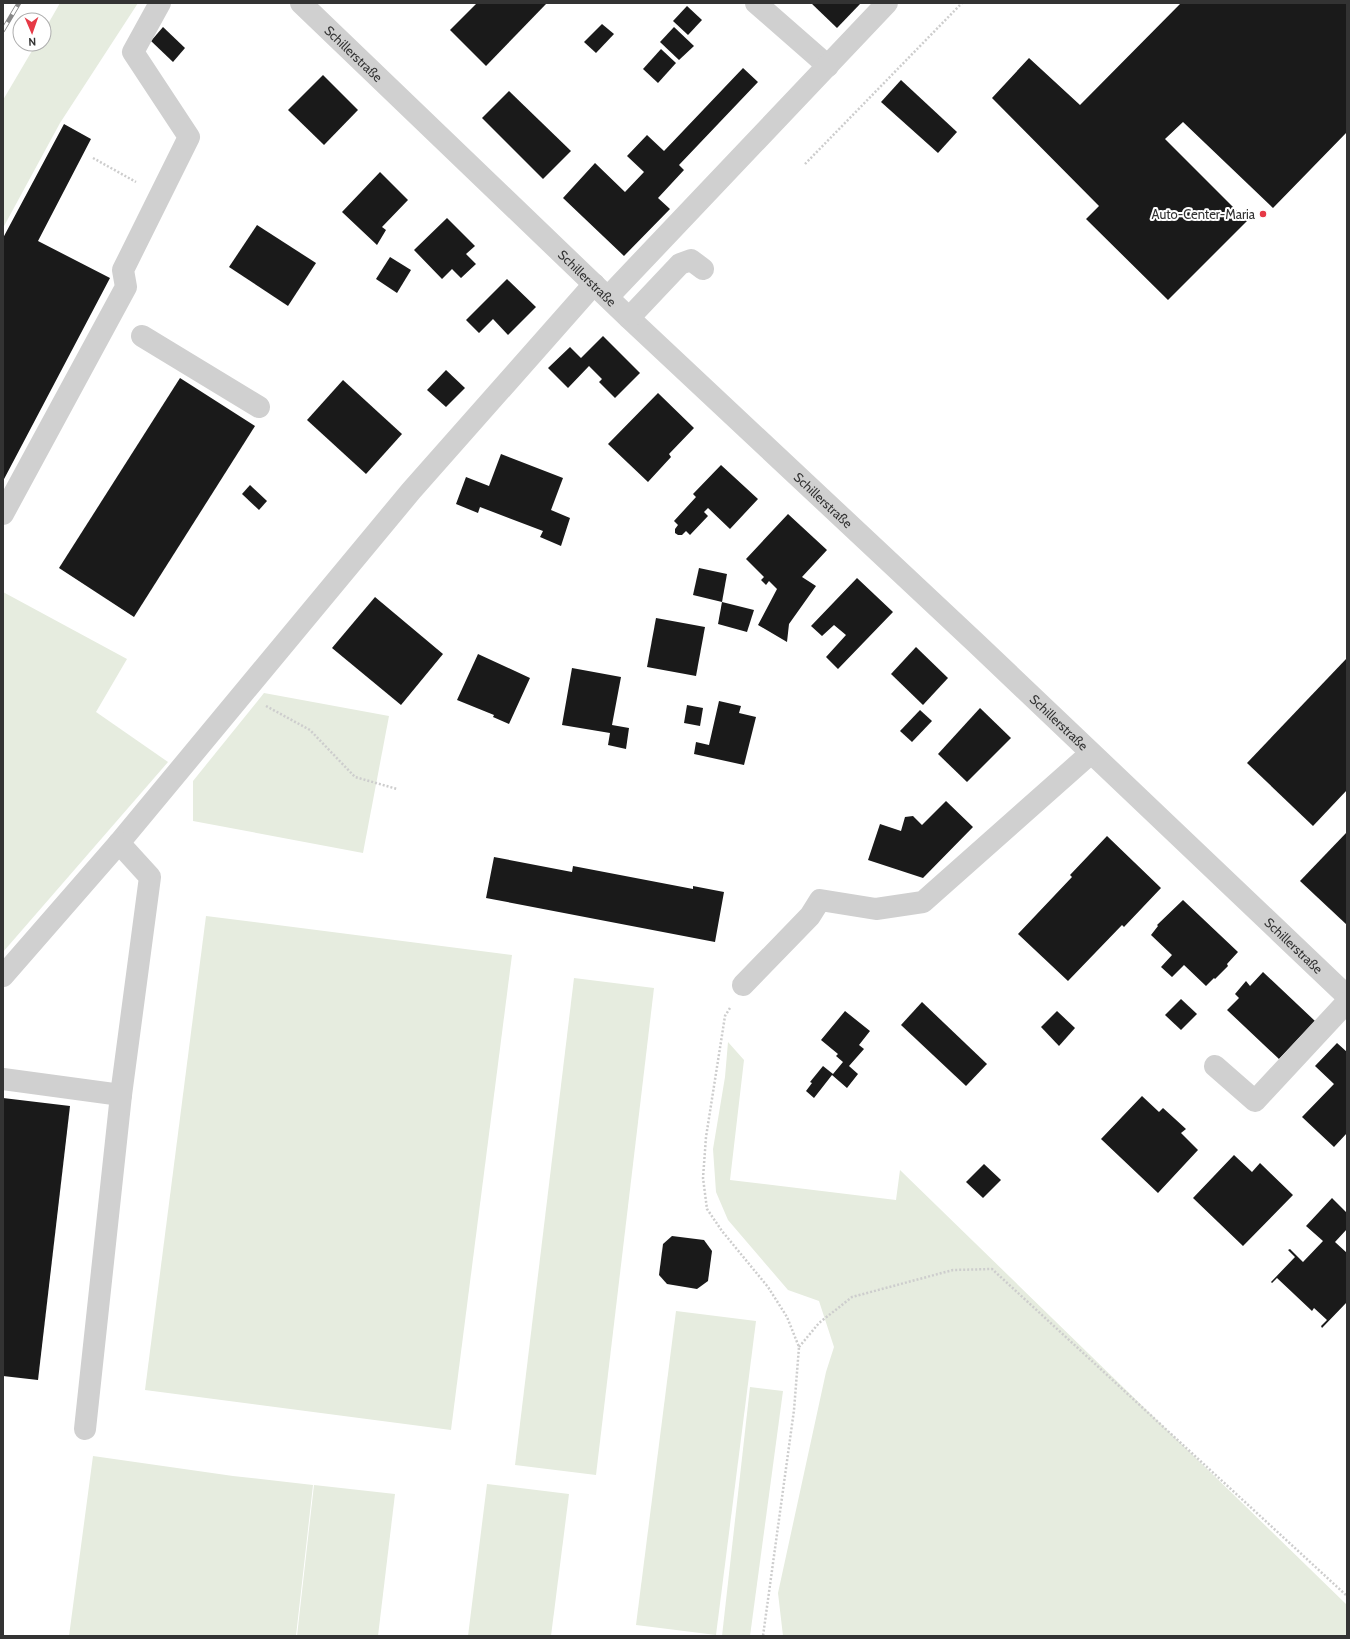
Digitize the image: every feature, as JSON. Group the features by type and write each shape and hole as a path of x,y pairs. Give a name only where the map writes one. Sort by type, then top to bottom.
{"street":[{"path":"3,514 126,287 123,270 189,137 133,52 160,3"},
{"name":"Schillerstraße","path":"301,3 629,318 1347,996"},
{"path":"756,3 828,66"},
{"path":"3,976 119,843 411,491 601,291 828,66 887,3"},
{"path":"629,318 680,264 690,260 703,269"},
{"path":"142,336 259,407"},
{"path":"743,985 810,916 820,900 876,908 924,902 1091,753"},
{"path":"85,1429 121,1095 150,877 119,843"},
{"path":"1215,1066 1255,1101 1347,1002"},
{"path":"3,1079 121,1095"}],"path":[{"path":"805,164 962,3"},
{"path":"93,158 161,194"},
{"path":"243,693 310,730 355,777 397,789"},
{"path":"743,985 726,1016 708,1122 703,1178 707,1209 722,1231 768,1287 787,1317 799,1347 794,1410 763,1636"},
{"path":"799,1347 819,1323 852,1297 953,1270 992,1269 1347,1596"}],"shaded area":[{"path":"60,3 138,3 60,123 3,228 3,100 31,52 52,52 52,17"},
{"path":"3,592 127,659 96,712 168,762 3,952"},
{"path":"264,693 389,716 363,853 193,821 193,781"},
{"path":"206,916 512,955 451,1430 145,1390"},
{"path":"574,978 654,988 596,1475 515,1465"},
{"path":"728,1042 744,1060 730,1180 896,1200 900,1170 1347,1605 1347,1636 783,1636 778,1593 826,1372 834,1347 819,1301 788,1290 728,1220 716,1192 713,1149 725,1077"},
{"path":"676,1311 756,1321 716,1635 636,1625"},
{"path":"750,1387 783,1391 750,1636 722,1636"},
{"path":"93,1456 233,1476 313,1485 296,1636 69,1636"},
{"path":"487,1484 569,1494 551,1636 468,1636"},
{"path":"314,1485 395,1494 378,1636 297,1636"}],"building":[{"path":"477,3 547,3 486,66 450,30"},
{"path":"811,3 861,3 837,28"},
{"path":"1181,3 1347,3 1347,132 1273,208 1183,122 1165,139 1247,221 1168,300 1086,219 1099,206 992,98 1029,58 1080,105"},
{"path":"687,6 702,20 688,35 673,21"},
{"path":"602,24 614,34 596,53 584,42"},
{"path":"163,27 185,48 173,62 151,41"},
{"path":"674,27 694,46 679,60 660,42"},
{"path":"661,49 676,63 658,83 643,69"},
{"path":"743,68 758,82 679,165 684,170 658,198 670,209 624,256 563,198 595,163 625,192 644,172 627,156 647,135 664,151"},
{"path":"323,75 358,110 324,145 288,110"},
{"path":"901,80 957,132 938,153 881,102"},
{"path":"509,91 571,151 543,179 482,118"},
{"path":"64,124 91,139 38,241 110,278 3,481 3,238"},
{"path":"380,172 408,200 382,227 386,230 377,245 342,212"},
{"path":"447,218 475,246 466,254 476,264 461,278 452,269 442,279 414,250"},
{"path":"257,225 316,263 288,306 229,267"},
{"path":"390,257 411,270 397,293 376,279"},
{"path":"507,279 536,307 508,335 493,319 479,333 466,320"},
{"path":"603,336 640,373 615,398 599,382 602,379 589,366 568,388 548,368 570,347 581,358"},
{"path":"446,370 465,388 446,407 427,390"},
{"path":"180,378 255,426 134,617 59,568"},
{"path":"343,380 402,434 366,474 307,420"},
{"path":"658,393 694,428 669,454 671,457 648,482 608,444"},
{"path":"501,454 563,478 551,510 570,518 561,546 540,537 543,531 480,507 478,513 456,504 466,477 489,486"},
{"path":"721,465 758,499 730,529 708,508 704,512 708,516 690,535 686,531 682,535 678,535 675,533 675,529 678,525 674,521 696,497 693,494"},
{"path":"250,485 267,501 259,510 242,494"},
{"path":"788,514 827,550 802,577 816,586 789,624 787,642 758,625 777,589 769,581 766,585 761,580 764,577 746,559"},
{"path":"699,568 727,574 722,602 693,595"},
{"path":"857,578 893,612 838,669 826,657 846,635 834,625 822,636 811,626"},
{"path":"375,597 443,654 401,705 332,648"},
{"path":"722,602 754,610 747,632 718,624"},
{"path":"656,618 705,627 696,676 647,667"},
{"path":"916,647 948,678 923,705 891,674"},
{"path":"478,654 530,678 509,724 493,717 494,715 457,700"},
{"path":"1347,658 1347,790 1313,826 1247,763"},
{"path":"572,668 621,677 612,725 629,728 626,749 608,745 610,733 562,725"},
{"path":"719,701 741,706 739,713 756,717 744,765 694,754 696,742 709,745"},
{"path":"687,705 703,708 700,726 684,723"},
{"path":"980,708 1011,738 967,782 938,754"},
{"path":"920,710 932,721 912,742 900,731"},
{"path":"946,801 973,827 923,878 868,860 880,824 901,831 905,817 913,816 922,825"},
{"path":"1347,832 1347,925 1300,881"},
{"path":"1107,836 1161,888 1124,927 1122,925 1068,981 1018,934 1072,877 1070,875"},
{"path":"494,857 572,872 573,866 693,889 693,886 724,892 715,942 486,898"},
{"path":"1183,900 1238,952 1227,964 1228,966 1206,986 1184,965 1172,977 1161,967 1172,955 1151,935 1158,926 1157,925"},
{"path":"1263,972 1315,1021 1279,1059 1227,1010 1239,998 1235,994 1246,981 1250,986"},
{"path":"1181,999 1197,1014 1181,1030 1165,1015"},
{"path":"922,1002 987,1064 966,1086 901,1025"},
{"path":"845,1011 870,1031 859,1045 864,1049 849,1066 858,1074 847,1088 832,1075 814,1098 806,1091 812,1083 810,1082 823,1066 833,1074 843,1062 836,1056 838,1054 821,1040"},
{"path":"1057,1011 1075,1028 1059,1046 1041,1027"},
{"path":"1337,1043 1347,1052 1347,1133 1334,1147 1302,1117 1334,1084 1315,1066"},
{"path":"1142,1096 1159,1112 1163,1108 1186,1129 1181,1133 1198,1150 1158,1193 1101,1139"},
{"path":"3,1098 70,1106 38,1380 3,1376"},
{"path":"1234,1155 1252,1172 1260,1163 1293,1195 1243,1246 1193,1198"},
{"path":"984,1164 1001,1180 983,1198 966,1182"},
{"path":"1332,1198 1347,1213 1347,1229 1335,1242 1347,1253 1347,1302 1322,1328 1321,1326 1327,1320 1314,1308 1312,1311 1277,1278 1272,1283 1271,1282 1295,1257 1288,1250 1290,1249 1303,1262 1323,1241 1306,1226"},
{"path":"672,1236 704,1240 712,1251 708,1281 697,1289 667,1284 659,1275 663,1244"}],"railway":[{"path":"3,30 19,3"}],"place":[{"name":"Auto-Center-Maria","path":"1263,214"}]}
